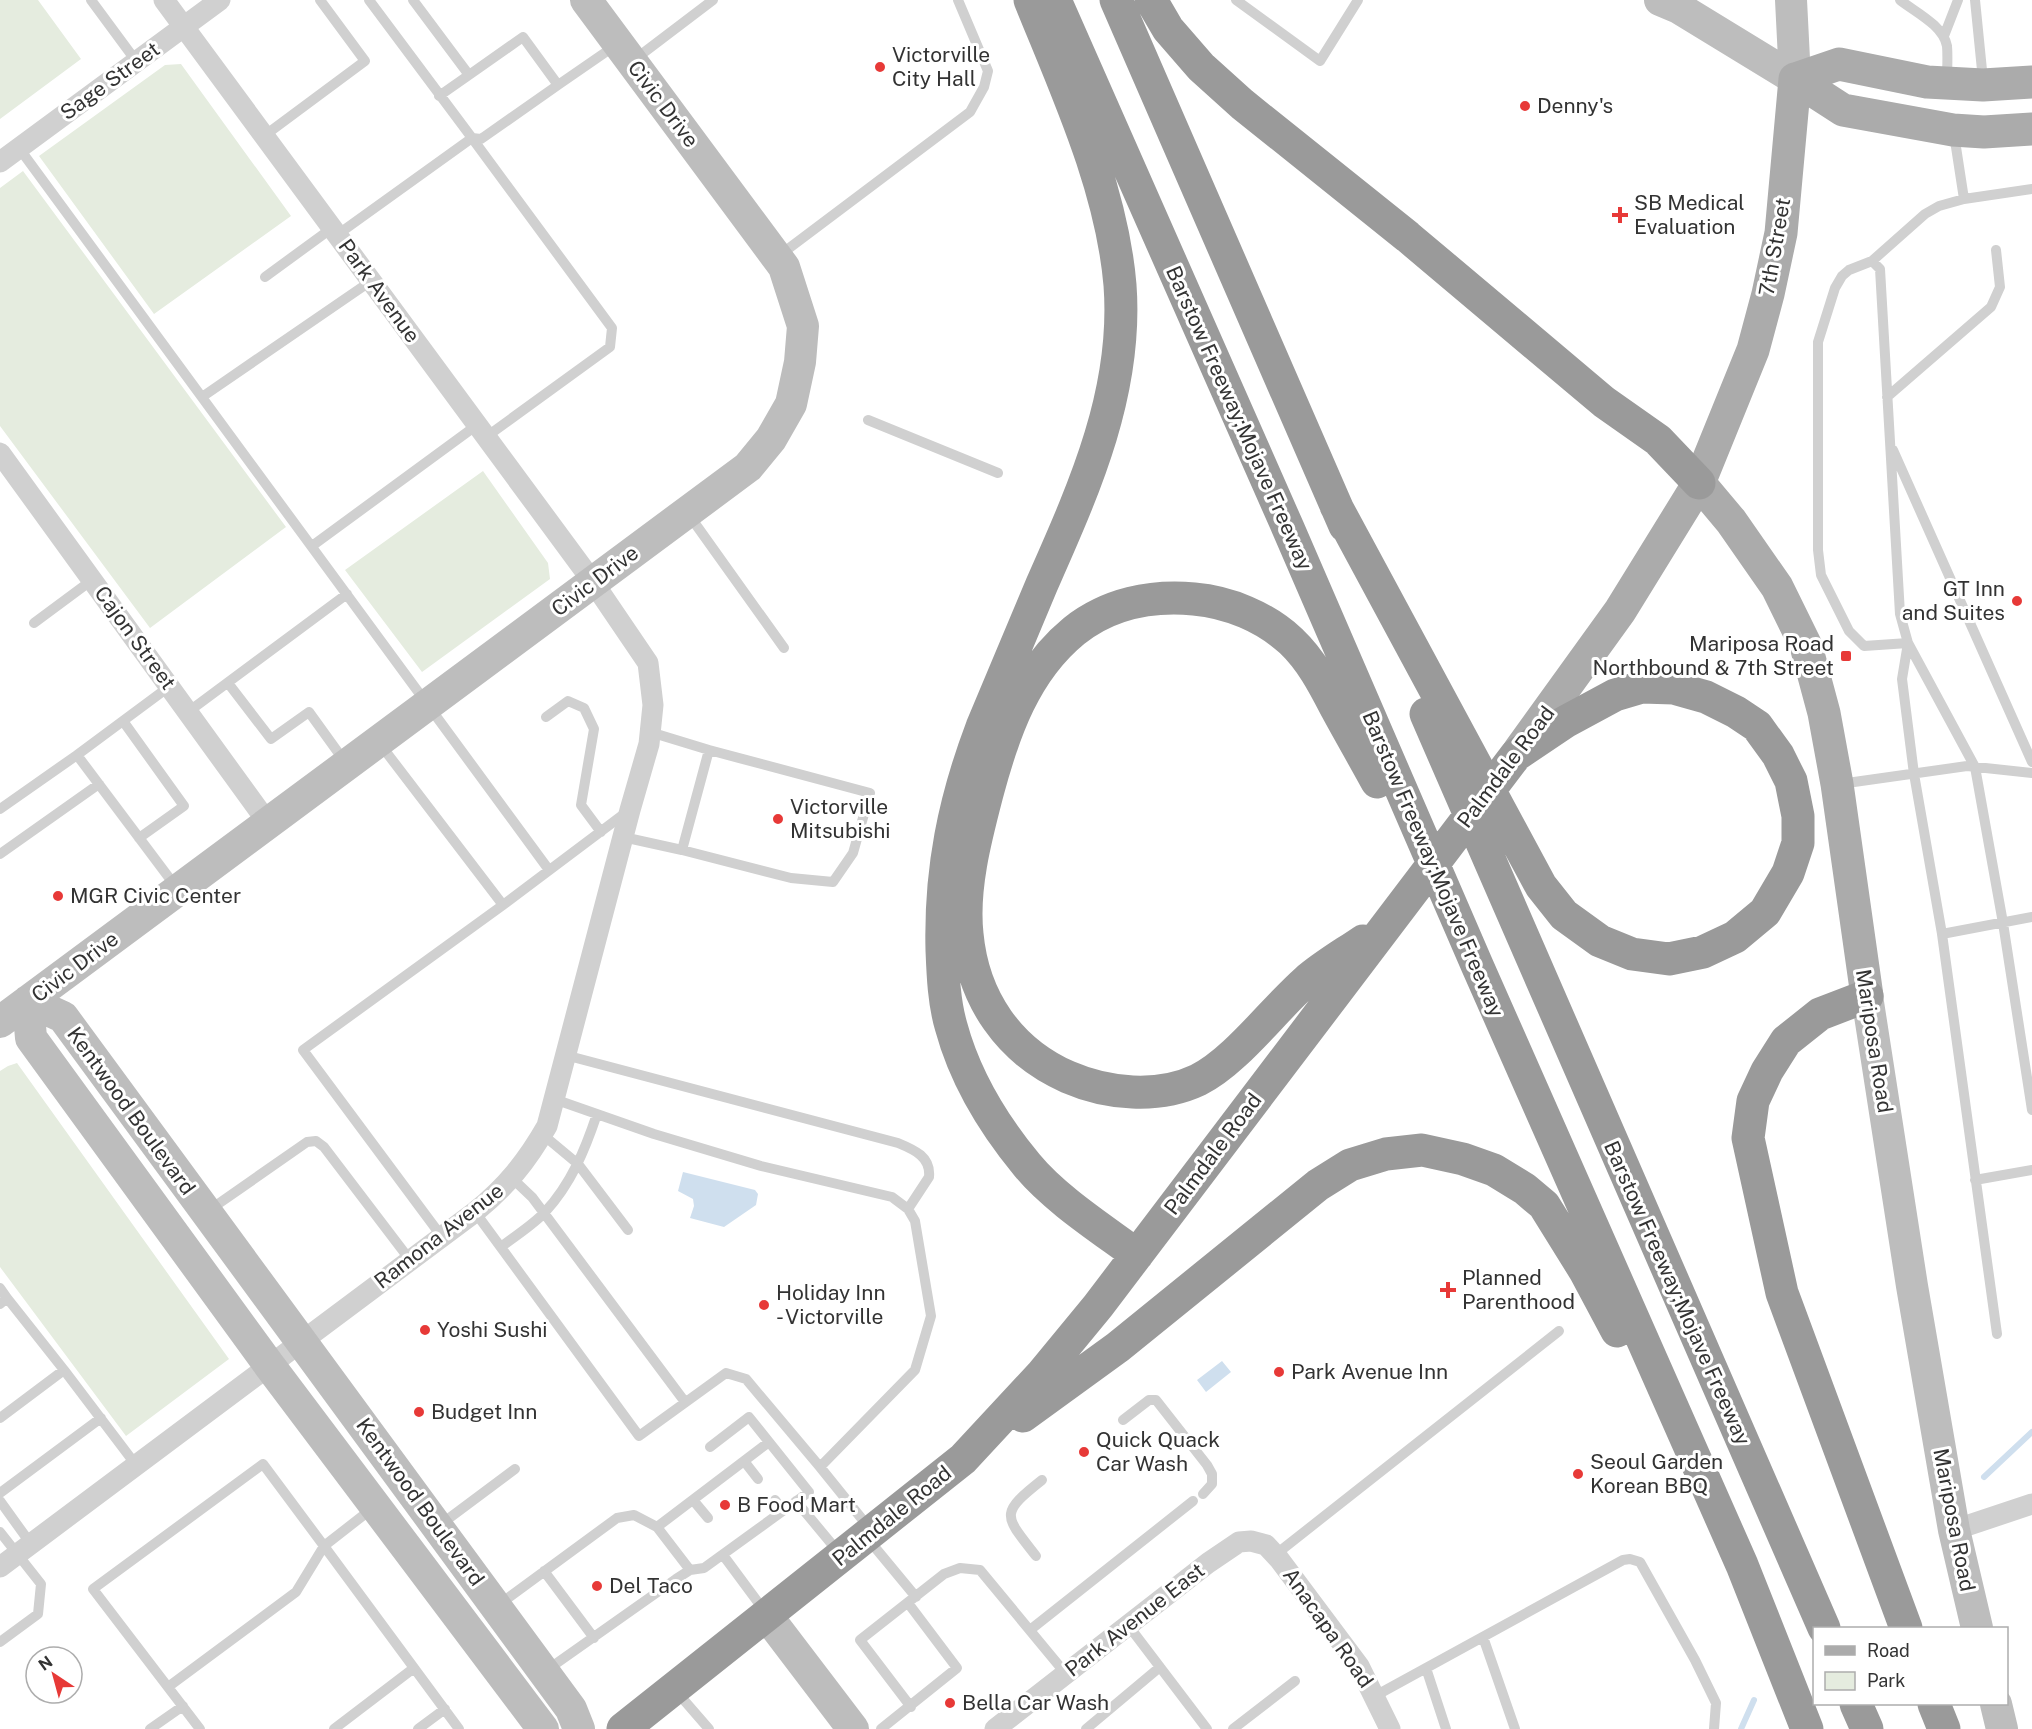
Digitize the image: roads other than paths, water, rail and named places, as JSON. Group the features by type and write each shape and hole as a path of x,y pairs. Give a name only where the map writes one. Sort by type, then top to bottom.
{"highway":[{"path":"1030,0 1068,92 1104,202 1120,284 1119,343 1109,408 1090,472 982,727 957,804 948,848 942,897 942,969 950,1024 965,1067 991,1117 1022,1158 1054,1191 1137,1255"},
{"name":"Barstow Freeway;Mojave Freeway","path":"1055,0 1742,1565 1807,1729"},
{"name":"Barstow Freeway;Mojave Freeway","path":"1116,0 1823,1627"},
{"path":"1151,0 1168,28 1201,67 1234,97 1408,237 1604,402 1658,440 1699,483"},
{"path":"1336,506 1541,886 1564,915 1600,941 1632,954 1669,959 1703,952 1735,937 1765,912 1788,873 1798,843 1798,816 1791,781 1778,754 1757,726 1706,697 1674,688 1642,687 1615,694 1565,722 1516,754"},
{"path":"1389,922 1307,980 1222,1064 1197,1081 1169,1089 1147,1092 1124,1091 1079,1082 1038,1062 1011,1037 988,1007 969,954 966,916 973,857 994,768 1012,717 1039,667 1065,639 1087,622 1122,606 1141,601 1161,598 1201,600 1239,609 1274,627 1299,649 1318,675 1477,965"},
{"name":"Palmdale Road","path":"623,1729 963,1459 1057,1357 1137,1255 1516,754"},
{"path":"1867,996 1820,1014 1786,1041 1767,1071 1753,1101 1748,1138 1782,1293 1905,1627"},
{"path":"963,1459 1118,1347 1318,1185 1350,1165 1386,1154 1422,1150 1463,1159 1494,1170 1544,1205 1585,1271 1742,1565"},
{"path":"1856,1705 1867,1729"},
{"path":"1934,1705 1944,1729"}],"main road":[{"path":"1795,79 1839,64 1927,82 1983,85 2032,82"},
{"name":"7th Street","path":"1699,483 1753,350 1768,294 1781,233 1795,79"},
{"path":"1795,79 1843,110 1953,130 1984,132 2032,129"},
{"name":"Palmdale Road","path":"1516,754 1620,611 1699,483"},
{"name":"Mariposa Road","path":"1699,483 1731,521 1777,587 1806,646 1824,713 1837,784 1867,996"}],"street":[{"name":"Park Avenue","path":"164,0 593,582"},
{"name":"Sage Street","path":"0,162 220,0"},
{"name":"Civic Drive","path":"0,1022 748,467 771,439 791,404 800,362 803,326 784,267 586,0"},
{"name":"7th Street","path":"1791,0 1795,79"},
{"path":"1675,3 1795,79"},
{"name":"Cajon Street","path":"0,453 268,823"},
{"name":"Ramona Avenue","path":"0,1567 475,1212 499,1193 526,1161 547,1126 649,744 653,705 648,663 593,582"},
{"name":"Mariposa Road","path":"1867,996 1953,1530 1977,1627"},
{"name":"Kentwood Boulevard","path":"543,1729 269,1365 31,1038 28,1001 63,1017 545,1672 571,1708 579,1729"},
{"path":"1953,1530 2032,1504"},
{"name":"Anacapa Road","path":"1251,1541 1266,1545 1275,1555 1359,1666 1390,1729"},
{"name":"Park Avenue East","path":"995,1729 1226,1550 1239,1542 1251,1541"},
{"path":"767,1616 846,1727"},
{"path":"1996,1705 2002,1729"}],"lane":[{"path":"91,0 136,61"},
{"path":"264,136 365,61 320,0"},
{"path":"312,546 610,347 612,328 369,0"},
{"path":"412,0 469,75"},
{"path":"265,276 335,232 472,138 482,139 558,85 625,53 713,0"},
{"path":"777,257 970,112 984,87 988,71 958,0"},
{"path":"1236,0 1320,61 1358,0"},
{"path":"1899,0 1937,28 1944,36 1947,46 1947,83"},
{"path":"1944,36 1958,0"},
{"path":"1975,0 1983,85"},
{"path":"439,96 523,37 558,85"},
{"path":"1953,130 1964,199"},
{"path":"19,148 549,870"},
{"path":"1908,643 1864,646 1857,641 1849,631 1821,575 1818,550 1818,342 1835,288 1842,276 1855,266 1872,261 1925,214 1939,206 1964,199 2032,189"},
{"path":"1887,397 1991,306 2000,287 1996,250"},
{"path":"1872,261 1880,269 1900,614 1908,643 1976,767 2032,1110"},
{"path":"202,397 371,281"},
{"path":"868,420 998,473"},
{"path":"1890,443 2032,762"},
{"path":"687,513 784,648"},
{"path":"34,623 92,580"},
{"path":"188,712 347,594"},
{"path":"1908,643 1902,680 1914,774 1942,934 1997,1334"},
{"path":"228,683 271,739 309,712 347,764"},
{"path":"0,809 170,686"},
{"path":"546,717 568,701 584,708 594,729 581,805 601,832"},
{"path":"123,721 184,806 139,838"},
{"path":"623,837 791,878 833,882 853,853 870,793 650,732"},
{"path":"378,742 503,905"},
{"path":"682,850 709,750"},
{"path":"77,754 178,890"},
{"path":"1837,784 1967,766 2032,773"},
{"path":"0,854 99,784"},
{"path":"442,1237 303,1050 630,810"},
{"path":"1942,934 2032,917"},
{"path":"566,1055 898,1143 913,1149 925,1160 930,1172 908,1209"},
{"path":"554,1099 654,1134 761,1166 892,1197 908,1209 915,1221 931,1316 915,1370 820,1467"},
{"path":"501,1247 544,1214 569,1182 586,1146 597,1114"},
{"path":"542,1134 578,1164 628,1230"},
{"path":"206,1212 307,1142 316,1141 324,1147 410,1260"},
{"path":"1976,1180 2032,1170"},
{"path":"512,1178 532,1197 686,1402"},
{"path":"475,1212 639,1436 726,1373 746,1379 820,1467 860,1541 912,1600 957,1668 881,1729"},
{"path":"0,1288 4,1301 64,1370 136,1465"},
{"path":"1275,1555 1558,1331"},
{"path":"0,1418 64,1370"},
{"path":"1123,1420 1149,1400 1156,1400 1207,1464 1212,1474 1212,1484 1203,1494"},
{"path":"545,1672 690,1570 704,1568 734,1548 809,1492 749,1417 710,1447"},
{"path":"0,1493 101,1418"},
{"path":"657,1527 769,1442"},
{"path":"744,1461 758,1479"},
{"path":"200,1729 93,1589 263,1464 459,1729"},
{"path":"437,1527 516,1468"},
{"path":"1036,1556 1013,1527 1010,1517 1012,1507 1018,1499 1042,1480"},
{"path":"693,1500 708,1518"},
{"path":"775,1500 783,1511"},
{"path":"0,1501 41,1584 38,1614 0,1642"},
{"path":"796,1501 860,1541"},
{"path":"1030,1630 1193,1501"},
{"path":"168,1688 296,1592 324,1546 374,1506"},
{"path":"496,1606 617,1518 634,1515 657,1527 690,1570"},
{"path":"0,1532 24,1549"},
{"path":"726,1538 734,1548"},
{"path":"723,1555 767,1616"},
{"path":"1375,1696 1623,1560 1630,1559 1640,1562 1695,1659 1716,1703 1714,1729"},
{"path":"911,1707 860,1640 944,1574 960,1568 980,1570 1066,1674"},
{"path":"544,1571 594,1638"},
{"path":"1128,1625 1207,1729"},
{"path":"1483,1637 1515,1729"},
{"path":"1086,1729 1160,1667"},
{"path":"334,1729 414,1668"},
{"path":"1425,1668 1446,1729"},
{"path":"1233,1729 1295,1681"},
{"path":"674,1688 709,1729"},
{"path":"150,1729 183,1706"},
{"path":"418,1729 445,1709"}],"water":[{"path":"683,1172 755,1190 758,1194 756,1205 724,1227 690,1218 694,1206 693,1199 678,1191"},
{"path":"1222,1361 1231,1372 1206,1392 1197,1380"}],"waterway":[{"path":"1984,1477 2032,1432"},
{"path":"1741,1729 1754,1700"}],"place":[{"name":"Victorville City Hall","path":"880,67"},
{"name":"Denny's","path":"1525,106"},
{"name":"SB Medical Evaluation","path":"1620,215"},
{"name":"GT Inn and Suites","path":"2017,601"},
{"name":"Mariposa Road Northbound & 7th Street","path":"1846,656"},
{"name":"Victorville Mitsubishi","path":"778,819"},
{"name":"MGR Civic Center","path":"58,896"},
{"name":"Planned Parenthood","path":"1448,1290"},
{"name":"Holiday Inn - Victorville","path":"764,1305"},
{"name":"Yoshi Sushi","path":"425,1330"},
{"name":"Park Avenue Inn","path":"1279,1372"},
{"name":"Budget Inn","path":"419,1412"},
{"name":"Quick Quack Car Wash","path":"1084,1452"},
{"name":"Seoul Garden Korean BBQ","path":"1578,1474"},
{"name":"B Food Mart","path":"725,1505"},
{"name":"Del Taco","path":"597,1586"},
{"name":"Bella Car Wash","path":"950,1703"}]}
